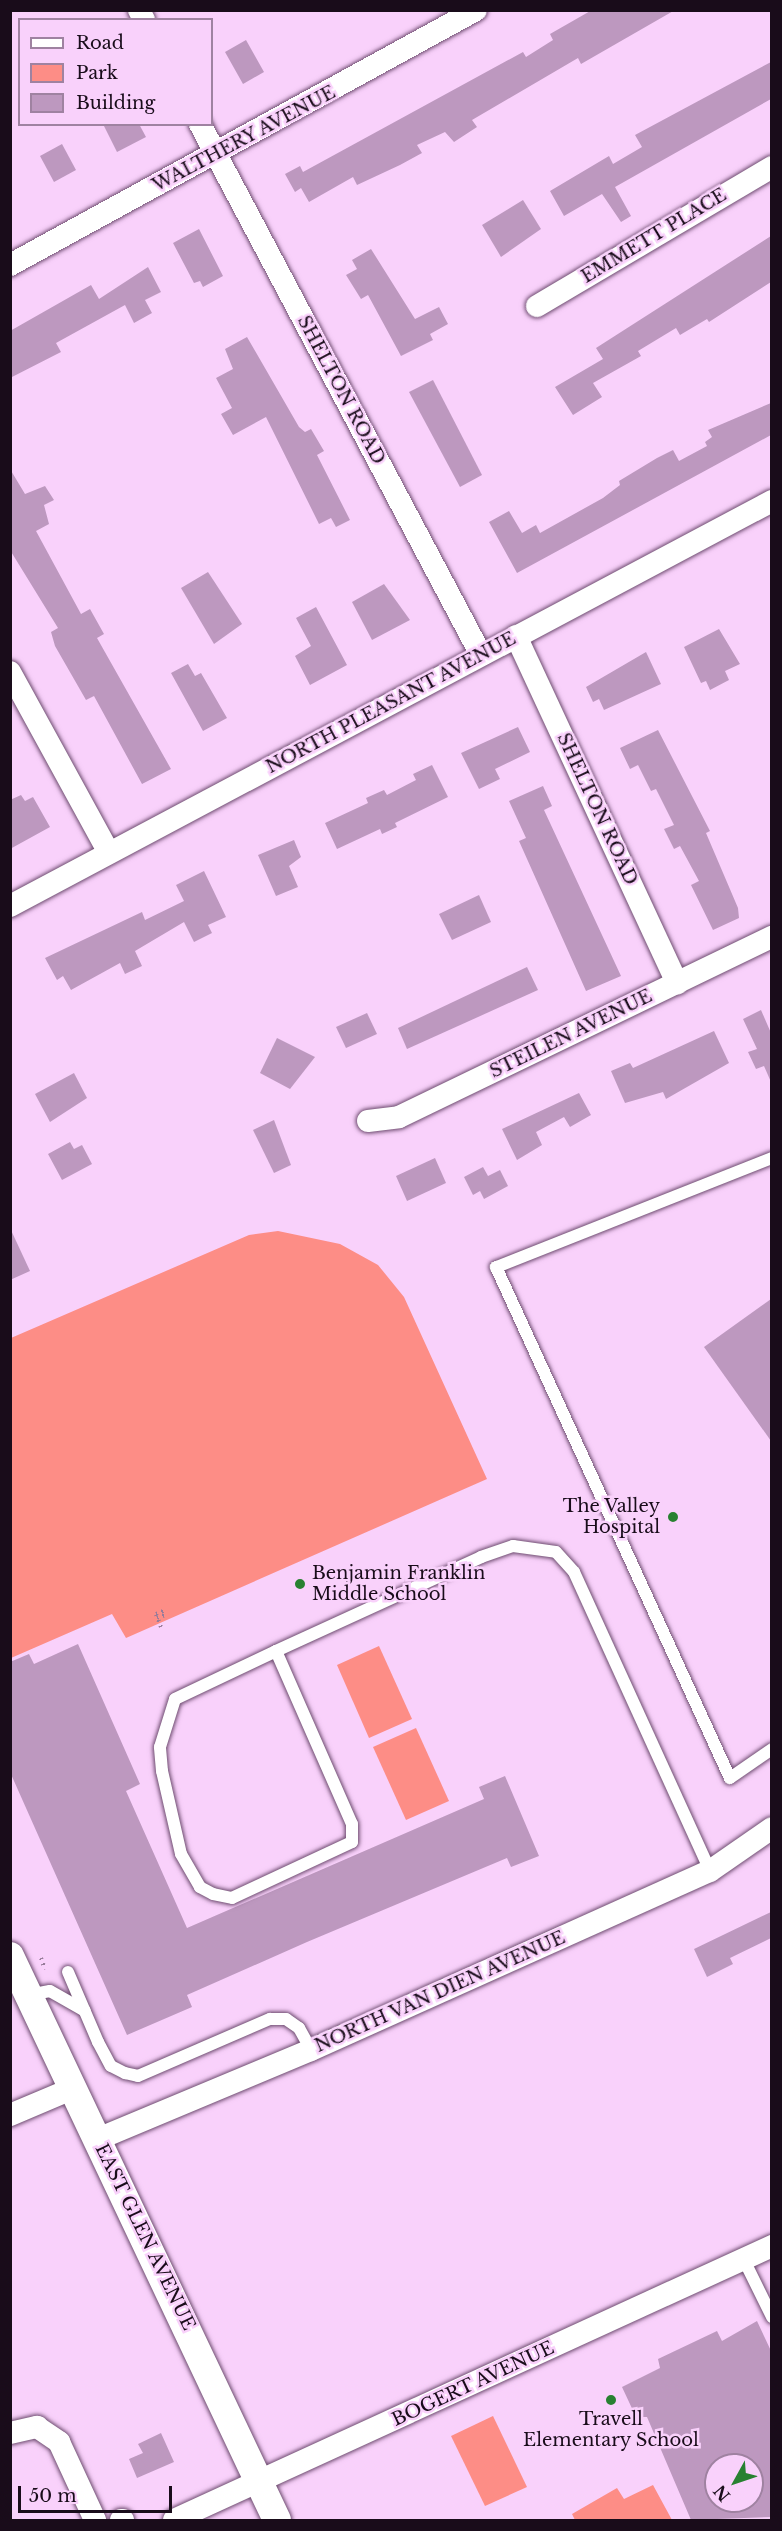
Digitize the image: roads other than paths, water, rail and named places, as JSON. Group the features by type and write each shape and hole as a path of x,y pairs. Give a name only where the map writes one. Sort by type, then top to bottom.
{"street":[{"name":"WALTHERY AVENUE","path":"10,265 476,10"},
{"name":"SHELTON ROAD","path":"201,126 481,655"},
{"name":"EMMETT PLACE","path":"537,306 771,167"},
{"name":"NORTH PLEASANT AVENUE","path":"10,906 771,501"},
{"name":"SHELTON ROAD","path":"516,636 677,983"},
{"path":"10,672 109,853"},
{"name":"STEILEN AVENUE","path":"368,1121 399,1117 771,937"},
{"name":"NORTH VAN DIEN AVENUE","path":"98,2139 311,2050 710,1871 771,1828"},
{"name":"EAST GLEN AVENUE","path":"10,1956 277,2520"},
{"path":"10,2115 74,2088"},
{"name":"BOGERT AVENUE","path":"174,2520 259,2483 771,2246"},
{"path":"10,2433 37,2427 59,2442 95,2520"}],"lane":[{"path":"771,1158 496,1267 730,1778 771,1749"},
{"path":"276,1651 352,1824 352,1842 232,1898 213,1894 200,1887 188,1871 173,1825 161,1763 166,1717 175,1699 276,1651 481,1557 513,1546 556,1552 586,1592 710,1871"},
{"path":"68,1972 111,2066 138,2076 270,2019 286,2019 299,2028 311,2050"},
{"path":"29,1995 50,1991 88,2014"},
{"path":"744,2260 771,2317"}],"place":[{"name":"The Valley Hospital","path":"673,1517"},
{"name":"Benjamin Franklin Middle School","path":"300,1584"},
{"name":"Travell Elementary School","path":"611,2400"}]}
